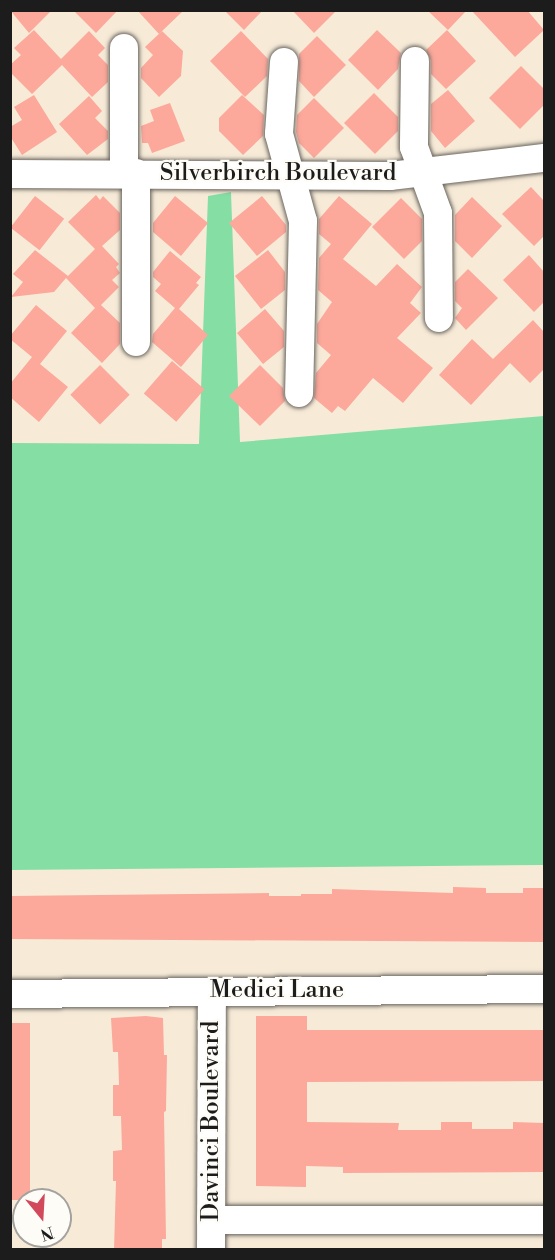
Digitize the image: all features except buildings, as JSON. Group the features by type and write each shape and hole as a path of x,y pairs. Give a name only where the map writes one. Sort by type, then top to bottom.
{"street":[{"path":"124,48 136,342"},
{"path":"415,61 414,147 438,213 439,318"},
{"path":"284,62 279,134 303,221 299,393"},
{"name":"Silverbirch Boulevard","path":"10,174 390,176 544,158"},
{"name":"Medici Lane","path":"10,994 544,989"},
{"name":"Davinci Boulevard","path":"211,1250 212,992"},
{"path":"211,1220 544,1220"}],"green space":[{"path":"231,192 240,442 544,416 544,865 11,870 10,443 199,444 208,196"}]}
